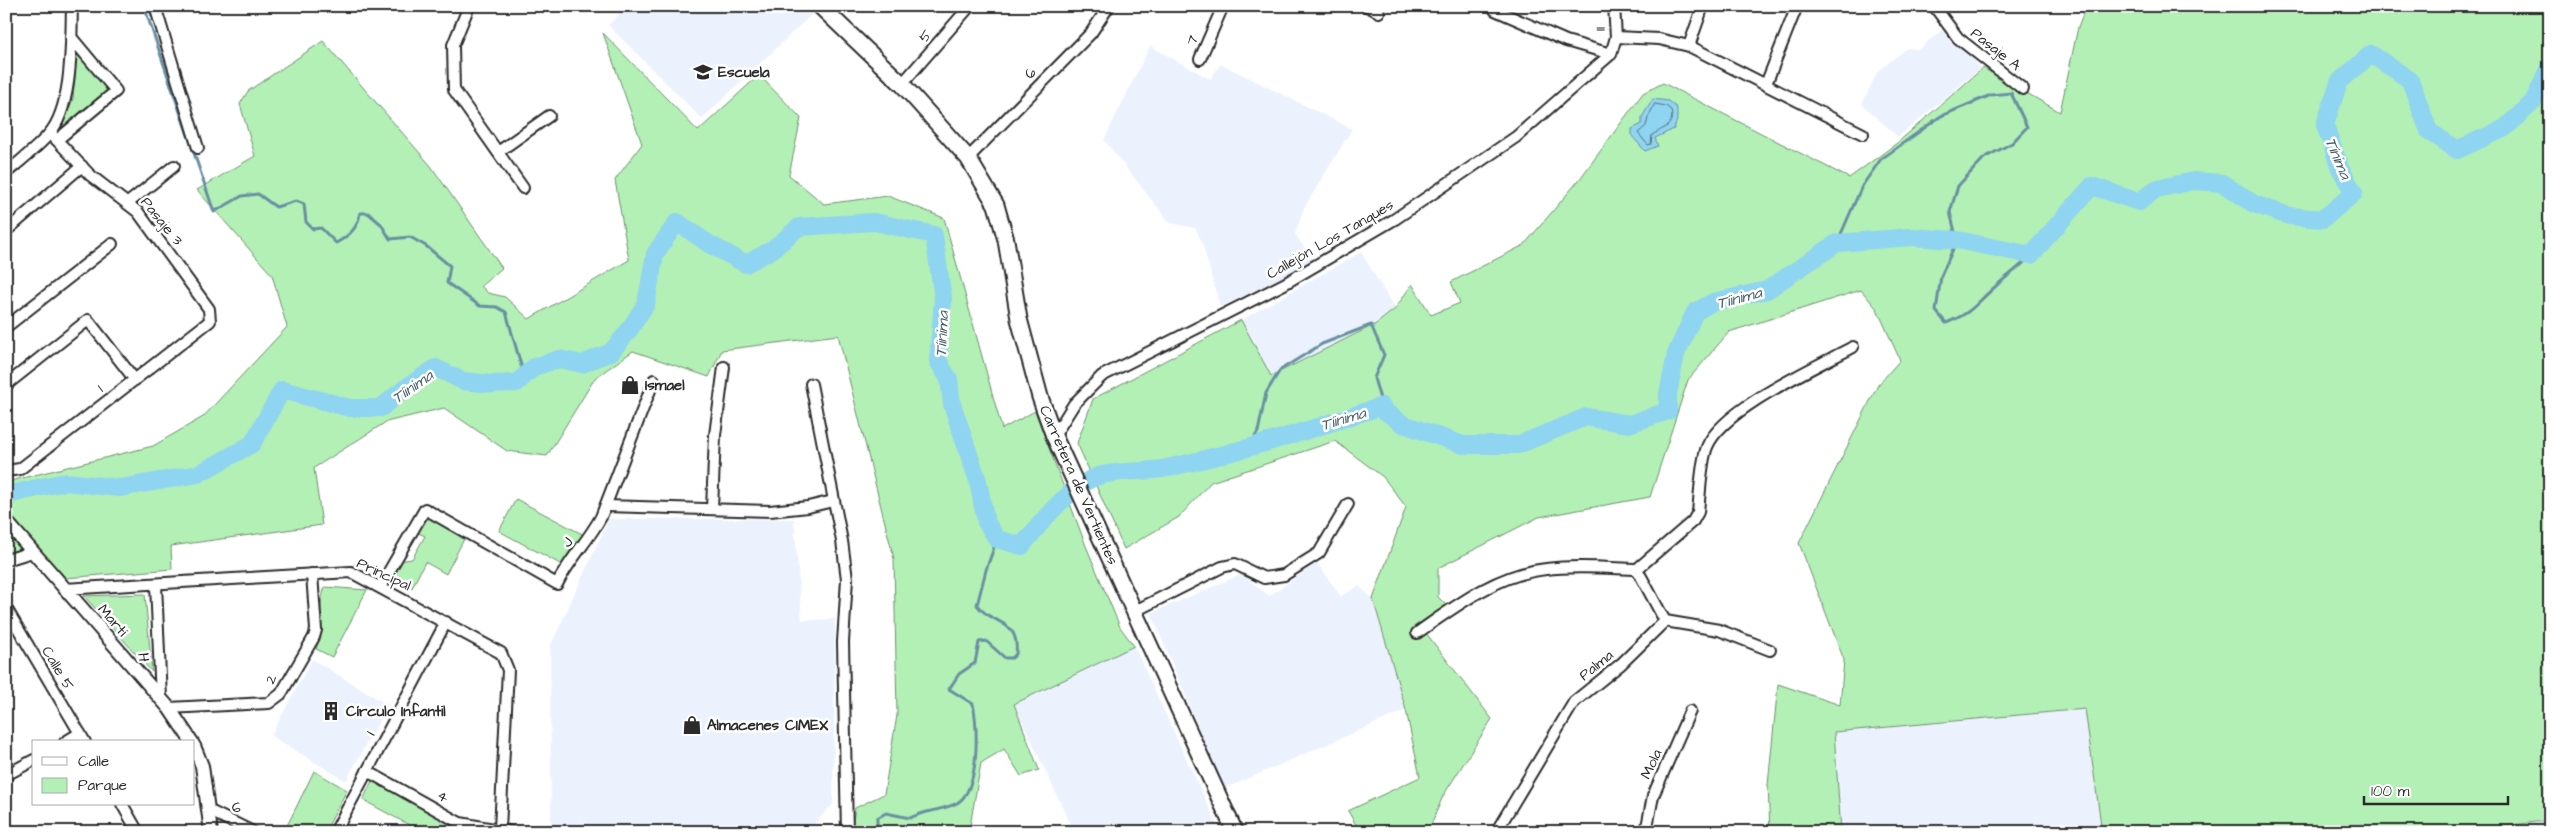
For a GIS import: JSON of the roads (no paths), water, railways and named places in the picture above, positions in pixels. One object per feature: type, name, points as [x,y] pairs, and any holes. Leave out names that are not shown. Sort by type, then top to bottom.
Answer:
[{"type":"main road","name":"Carretera de Vertientes","points":[[820,6],[902,84],[968,158],[996,205],[1006,240],[1019,318],[1040,397],[1054,436],[1236,832]]},
{"type":"street","points":[[54,137],[63,108],[71,37],[72,6]]},
{"type":"street","points":[[155,6],[198,148]]},
{"type":"street","points":[[469,6],[453,45],[454,90],[523,188]]},
{"type":"street","name":"5","points":[[902,84],[970,6]]},
{"type":"street","name":"6","points":[[968,158],[1090,34],[1109,6]]},
{"type":"street","name":"7","points":[[1200,59],[1223,6]]},
{"type":"street","points":[[1367,6],[1379,12]]},
{"type":"street","name":"11","points":[[1611,51],[1616,37],[1614,6]]},
{"type":"street","points":[[1689,46],[1703,6]]},
{"type":"street","points":[[1766,84],[1797,6]]},
{"type":"street","name":"Pasaje A","points":[[1934,6],[1958,38],[2023,89]]},
{"type":"street","points":[[1495,10],[1566,41],[1611,51]]},
{"type":"street","points":[[6,173],[116,91],[71,37]]},
{"type":"street","points":[[1616,37],[1659,39],[1689,46],[1863,134]]},
{"type":"street","name":"Callejón Los Tanques","points":[[1054,436],[1074,404],[1102,376],[1284,284],[1395,219],[1516,137],[1611,51]]},
{"type":"street","points":[[498,152],[549,116]]},
{"type":"street","name":"Pasaje 3","points":[[54,137],[82,166],[116,197],[128,203],[143,219],[208,309],[210,322]]},
{"type":"street","points":[[6,231],[82,166]]},
{"type":"street","points":[[128,203],[174,166]]},
{"type":"street","points":[[6,327],[112,244]]},
{"type":"street","points":[[6,385],[88,320],[135,380]]},
{"type":"street","name":"1","points":[[6,471],[20,469],[210,322]]},
{"type":"street","points":[[1417,633],[1474,595],[1525,573],[1560,567],[1637,569],[1693,521],[1698,512],[1706,449],[1717,432],[1750,402],[1853,346]]},
{"type":"street","points":[[712,509],[716,435],[724,367]]},
{"type":"street","points":[[654,380],[606,506],[770,512],[808,507],[833,500]]},
{"type":"street","points":[[811,384],[842,541],[847,579],[843,642],[848,832]]},
{"type":"street","points":[[1135,611],[1222,567],[1235,564],[1264,578],[1284,576],[1319,553],[1348,504]]},
{"type":"street","name":"J","points":[[380,587],[425,509],[557,584],[566,566],[591,535],[606,506]]},
{"type":"street","name":"Martí","points":[[6,521],[165,704],[191,740]]},
{"type":"street","points":[[6,560],[32,552]]},
{"type":"street","points":[[1637,569],[1665,621],[1719,630],[1770,650]]},
{"type":"street","name":"Principal","points":[[64,589],[352,572],[502,652],[508,670],[505,831]]},
{"type":"street","name":"2","points":[[165,704],[269,703],[281,694],[316,630],[312,574]]},
{"type":"street","name":"H","points":[[156,584],[165,704]]},
{"type":"street","name":"Calle 5","points":[[6,608],[10,623],[82,738]]},
{"type":"street","name":"Palma","points":[[1496,832],[1574,702],[1621,664],[1665,621]]},
{"type":"street","name":"I","points":[[335,832],[446,622]]},
{"type":"street","name":"Mola","points":[[1646,832],[1653,796],[1690,712]]},
{"type":"street","points":[[195,748],[202,766],[211,832]]},
{"type":"street","points":[[6,776],[32,761]]},
{"type":"street","name":"4","points":[[367,772],[460,823],[505,831]]},
{"type":"street","points":[[123,806],[138,832]]},
{"type":"street","name":"6","points":[[208,810],[253,832]]},
{"type":"water","points":[[1653,99],[1668,101],[1677,108],[1677,120],[1674,129],[1655,138],[1658,146],[1645,151],[1632,136],[1632,129],[1642,124],[1642,117]]},
{"type":"waterway","points":[[144,6],[214,212],[242,196],[258,194],[276,207],[296,201],[304,204],[306,222],[313,229],[321,228],[336,243],[352,231],[360,213],[368,213],[381,224],[390,239],[410,237],[426,246],[450,266],[447,283],[480,306],[497,307],[506,312],[524,376]]},
{"type":"waterway","name":"Tíinima","points":[[6,495],[65,482],[120,488],[198,474],[252,444],[282,390],[350,408],[381,408],[405,388],[436,368],[463,381],[492,384],[517,383],[534,367],[559,359],[582,364],[611,352],[627,333],[646,304],[655,254],[677,222],[709,244],[746,264],[773,249],[799,227],[874,222],[934,235],[943,299],[938,361],[949,379],[952,404],[978,481],[986,522],[997,539],[1022,546],[1061,502],[1089,480],[1107,474],[1158,470],[1194,462],[1329,424],[1382,406],[1383,410],[1403,424],[1463,445],[1518,445],[1586,417],[1629,424],[1668,411],[1668,394],[1676,354],[1695,312],[1713,302],[1767,290],[1837,243],[1911,237],[1957,240],[2031,255],[2092,186],[2139,202],[2156,189],[2194,181],[2222,183],[2254,204],[2289,216],[2323,219],[2354,193],[2340,168],[2325,125],[2339,82],[2371,54],[2410,80],[2429,131],[2457,150],[2505,128],[2533,102],[2550,68]]},
{"type":"waterway","name":"Tíinima","points":[[1837,243],[1862,186],[1881,159],[1941,116],[1991,95],[2011,93],[2027,127],[2012,143],[1984,158],[1958,186],[1950,212],[1957,240],[1941,276],[1936,311],[1946,323],[1962,316],[2031,255]]},
{"type":"waterway","points":[[1249,446],[1258,432],[1266,393],[1280,370],[1322,344],[1371,325],[1384,355],[1374,378],[1382,406]]},
{"type":"waterway","points":[[877,832],[877,818],[886,813],[910,818],[922,813],[945,808],[957,803],[964,796],[970,785],[976,742],[973,704],[949,689],[959,674],[975,663],[979,642],[986,641],[1005,658],[1012,658],[1016,654],[1014,634],[1009,628],[977,605],[986,570],[997,539]]},
{"type":"place","name":"Escuela","points":[[703,72]]},
{"type":"place","name":"Ismael","points":[[630,385]]},
{"type":"place","name":"Círculo Infantil","points":[[331,711]]},
{"type":"place","name":"Almacenes CIMEX","points":[[692,725]]},
{"type":"water label","name":"Tínima","points":[[2339,158]]}]
